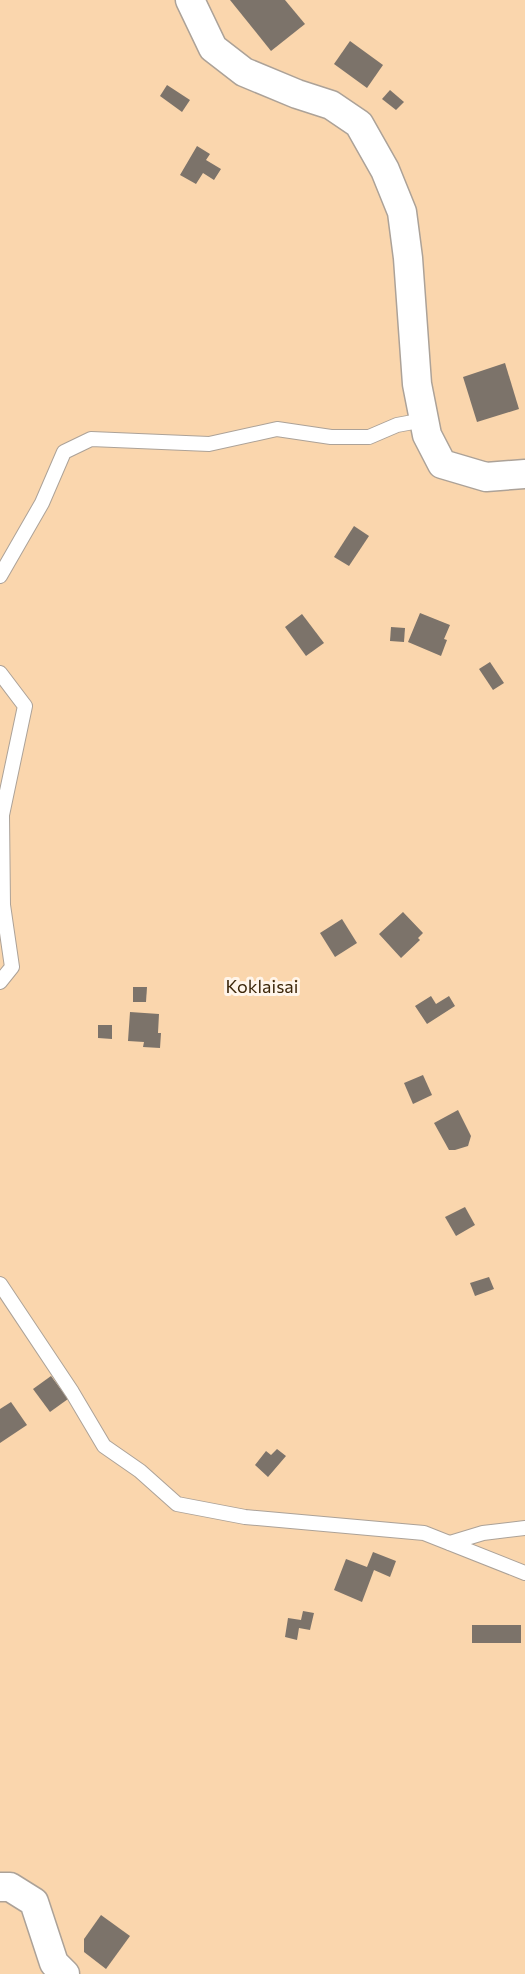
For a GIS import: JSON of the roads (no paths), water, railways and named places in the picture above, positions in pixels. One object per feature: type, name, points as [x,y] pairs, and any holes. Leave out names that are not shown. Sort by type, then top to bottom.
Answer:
[{"type":"street","points":[[190,0],[213,48],[244,72],[331,105],[359,124],[380,161],[402,212],[408,258],[417,384],[427,435],[441,464],[486,477],[525,474]]},
{"type":"street","points":[[0,1887],[10,1887],[34,1902],[54,1963],[65,1974]]},
{"type":"lane","points":[[0,576],[42,503],[64,452],[91,439],[209,444],[277,429],[331,437],[369,437],[397,424],[424,420]]},
{"type":"lane","points":[[0,674],[25,706],[2,815],[3,905],[12,967],[0,982]]},
{"type":"lane","points":[[0,1284],[72,1392],[104,1446],[140,1471],[177,1504],[245,1517],[424,1533],[525,1573]]},
{"type":"lane","points":[[450,1543],[483,1533],[525,1528]]},
{"type":"park label","name":"Koklaisai","points":[[262,987]]}]
